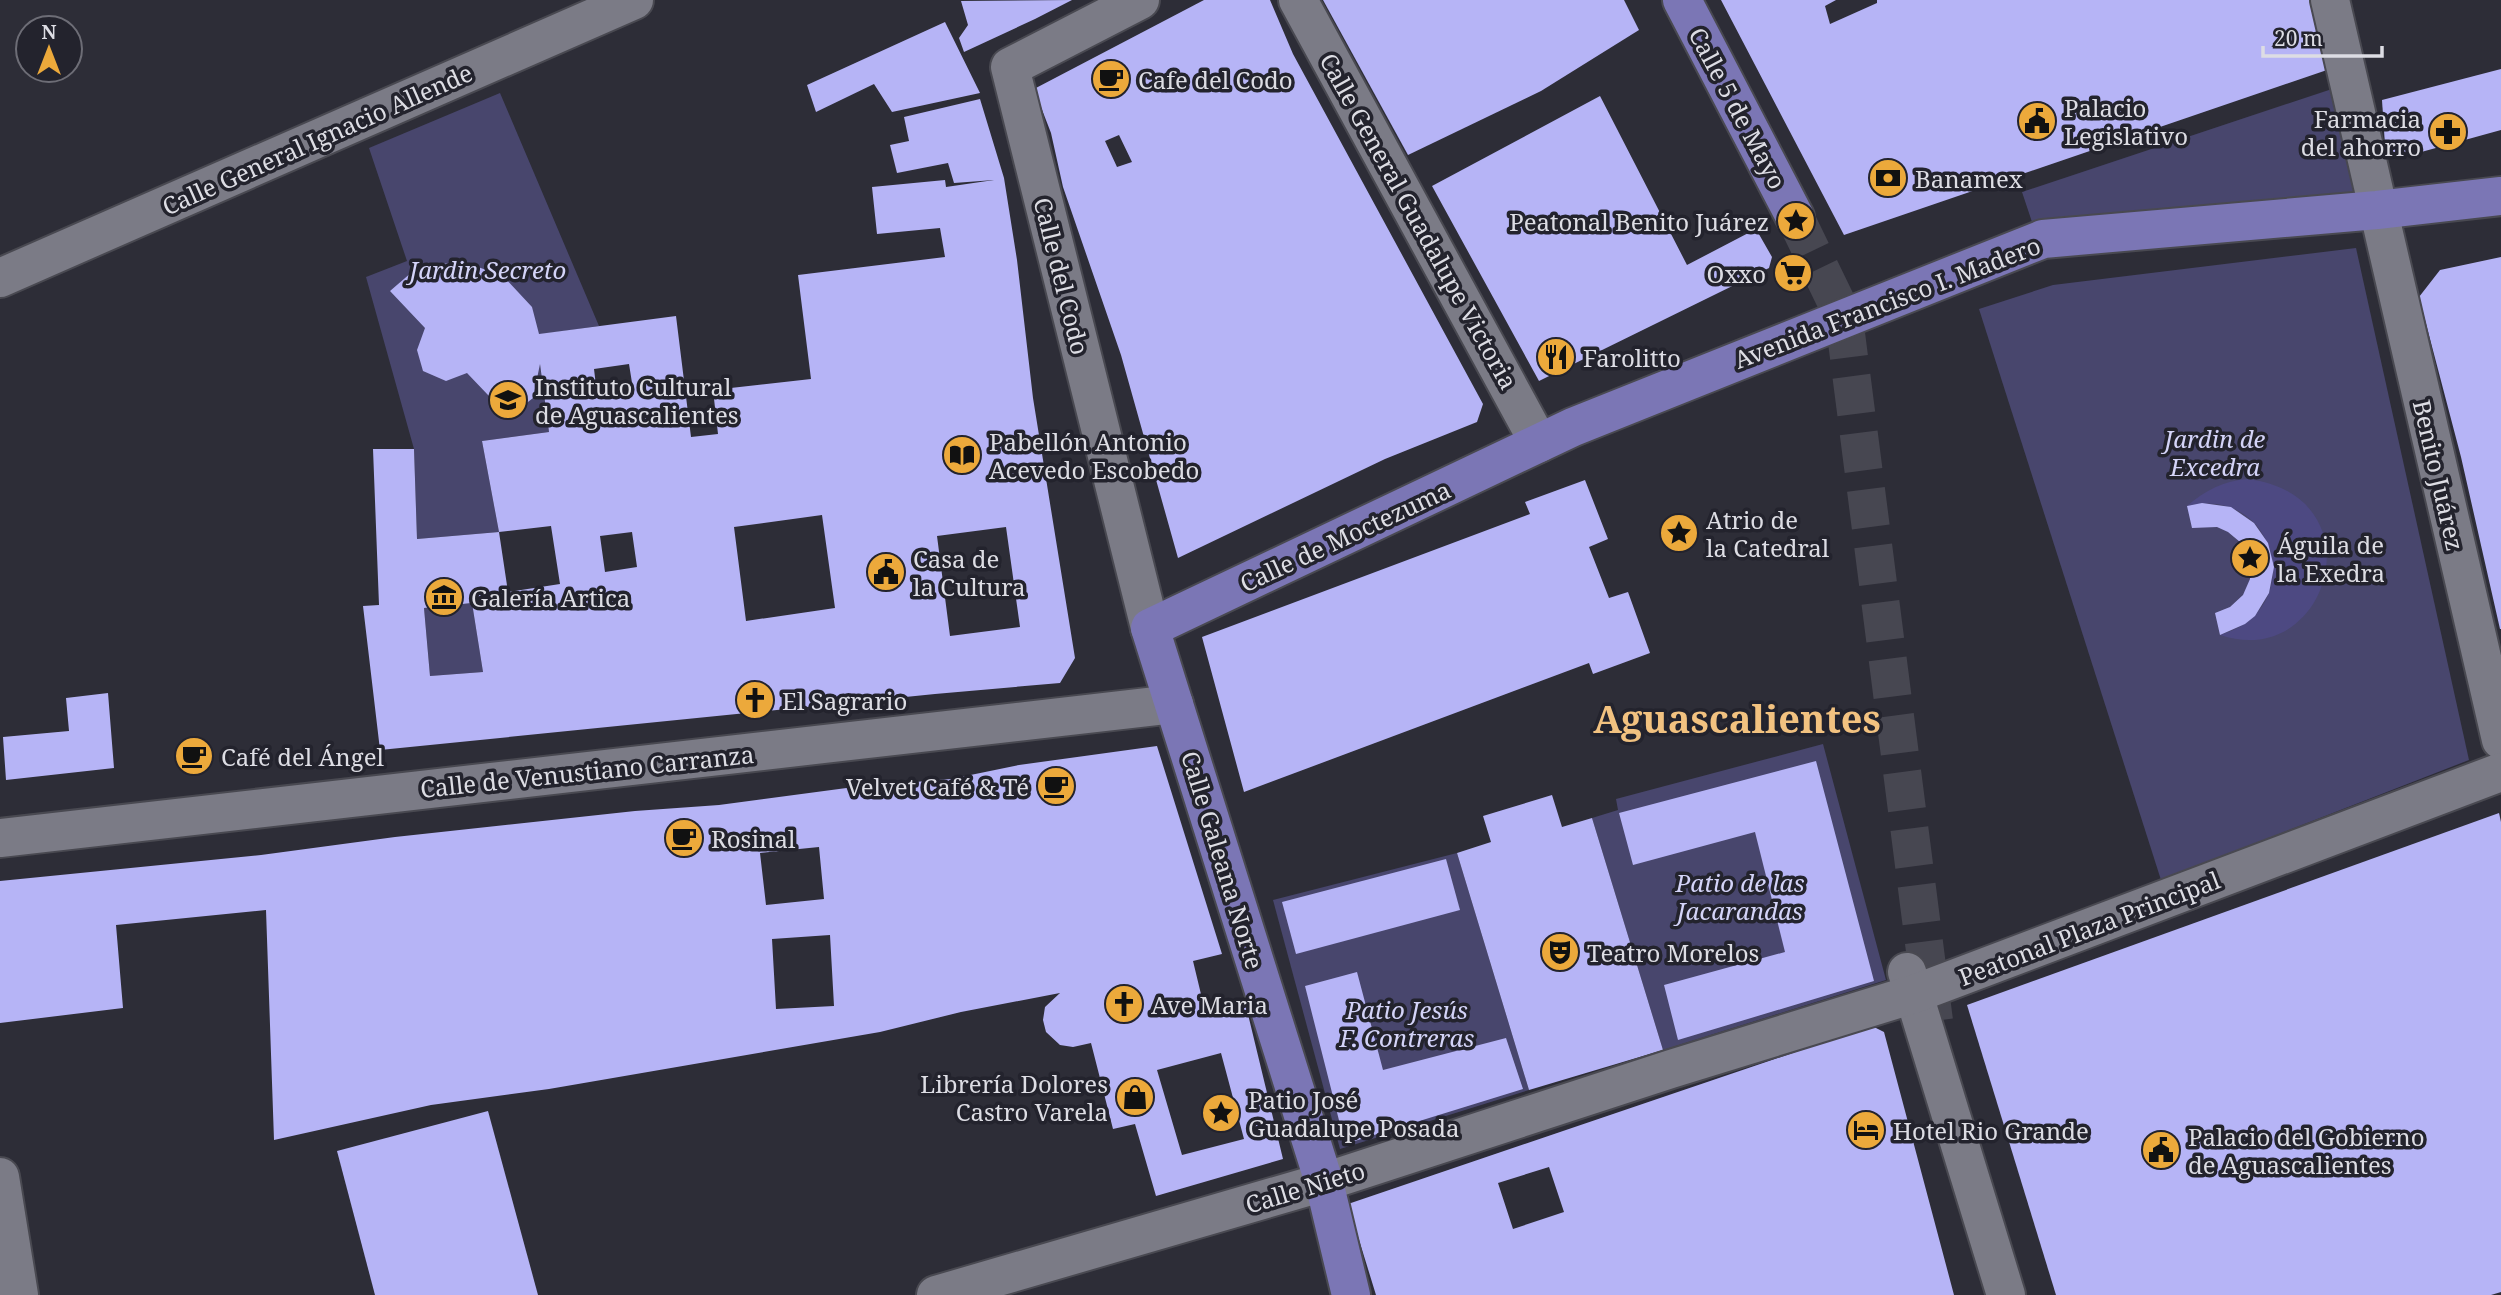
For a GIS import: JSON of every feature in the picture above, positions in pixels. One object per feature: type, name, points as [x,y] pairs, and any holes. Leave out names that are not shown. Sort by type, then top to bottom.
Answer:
[{"type":"main road","name":"Calle 5 de Mayo","points":[[1682,0],[1795,217]]},
{"type":"main road","name":"Avenida Francisco I. Madero","points":[[1539,443],[1722,366],[2043,239],[2377,210],[2501,196]]},
{"type":"main road","name":"Calle de Moctezuma","points":[[1150,628],[1539,443]]},
{"type":"main road","name":"Calle Galeana Norte","points":[[1150,628],[1324,1182],[1351,1295]]},
{"type":"street","name":"Calle General Ignacio Allende","points":[[0,278],[635,0]]},
{"type":"street","name":"Calle del Codo","points":[[1140,0],[1010,67],[1150,628]]},
{"type":"street","name":"Calle General Guadalupe Victoria","points":[[1298,0],[1539,443]]},
{"type":"street","points":[[2330,0],[2377,210]]},
{"type":"street","name":"Benito Juárez","points":[[2377,210],[2501,740]]},
{"type":"street","name":"Calle de Venustiano Carranza","points":[[0,838],[1174,704]]},
{"type":"street","name":"Peatonal Plaza Principal","points":[[1671,1069],[2501,772]]},
{"type":"street","points":[[1911,983],[2006,1295]]},
{"type":"street","name":"Calle Nieto","points":[[936,1295],[1324,1182],[1671,1069]]},
{"type":"street","points":[[0,1177],[19,1295]]},
{"type":"green space","points":[[2332,89],[2359,193],[2033,225],[2022,192]]},
{"type":"green space","name":"Jardin Secreto","points":[[500,93],[599,326],[536,335],[549,432],[482,441],[499,532],[417,539],[414,449],[366,277],[407,261],[369,148]]},
{"type":"green space","name":"Jardin de Excedra","points":[[2356,248],[2469,760],[2161,880],[1979,309],[2053,285]]},
{"type":"green space","points":[[472,603],[483,672],[430,676],[424,608]]},
{"type":"green space","name":"Patio de las Jacarandas","points":[[1823,744],[1886,980],[1663,1050],[1592,818],[1618,810],[1616,799]]},
{"type":"green space","name":"Patio Jesús F. Contreras","points":[[1457,853],[1529,1090],[1340,1149],[1273,900]]},
{"type":"shaded area","points":[[2248,479],[2289,492],[2315,516],[2326,546],[2324,577],[2312,606],[2289,629],[2258,640],[2220,635],[2246,623],[2264,604],[2273,572],[2266,540],[2257,526],[2245,515],[2229,507],[2218,504],[2187,506],[2215,487]]},
{"type":"building","points":[[1072,0],[964,52],[959,38],[968,25],[961,1]]},
{"type":"building","points":[[1204,0],[1270,0],[1293,54],[1483,404],[1477,422],[1385,459],[1178,558],[1121,355],[1063,187],[1051,133],[1034,89]],"holes":[[[1119,135],[1132,162],[1117,167],[1105,141]]]},
{"type":"building","points":[[1323,0],[1624,0],[1639,30],[1541,91],[1408,155]]},
{"type":"building","points":[[1721,0],[1836,0],[1825,6],[1830,24],[1877,3],[1877,0],[2309,0],[2327,70],[1844,235]]},
{"type":"building","points":[[945,22],[980,93],[892,112],[874,84],[816,112],[807,85]]},
{"type":"building","points":[[2501,69],[2501,130],[2396,159],[2385,145],[2382,100]]},
{"type":"building","points":[[1600,96],[1687,265],[1756,229],[1772,257],[1769,268],[1539,381],[1432,186]]},
{"type":"building","points":[[980,99],[1004,178],[1017,260],[1033,398],[1075,658],[1060,683],[380,750],[363,606],[379,605],[373,449],[414,449],[417,539],[499,532],[482,441],[549,432],[540,364],[533,398],[509,417],[467,373],[446,381],[423,371],[417,350],[425,328],[390,291],[419,266],[464,262],[503,276],[532,307],[539,334],[676,316],[691,437],[718,434],[713,390],[811,379],[798,275],[945,257],[940,228],[877,234],[872,187],[945,180],[946,187],[994,180],[954,183],[948,163],[897,173],[890,145],[909,141],[904,117]],"holes":[[[629,364],[633,389],[597,394],[594,369]],[[822,515],[835,608],[746,621],[734,527]],[[551,526],[560,584],[508,592],[499,532]],[[1006,527],[1020,627],[950,636],[937,536]],[[632,532],[637,567],[605,572],[600,536]],[[472,603],[483,672],[430,676],[424,608]]]},
{"type":"building","points":[[2501,257],[2500,629],[2461,457],[2419,297],[2440,270]]},
{"type":"building","points":[[1585,480],[1608,539],[1589,547],[1609,598],[1628,592],[1650,653],[1593,674],[1589,663],[1244,792],[1202,637],[1530,514],[1525,502]]},
{"type":"building","points":[[2202,503],[2231,507],[2254,523],[2268,543],[2274,567],[2269,593],[2255,616],[2245,624],[2220,635],[2215,613],[2230,607],[2243,595],[2250,579],[2249,558],[2240,542],[2228,532],[2217,527],[2192,528],[2187,506]]},
{"type":"building","points":[[108,693],[114,768],[6,780],[3,737],[69,731],[66,698]]},
{"type":"building","points":[[1157,746],[1222,954],[1193,961],[1206,1015],[1246,1006],[1283,1159],[1156,1196],[1135,1124],[1113,1129],[1091,1043],[1073,1047],[1060,1045],[1046,1032],[1043,1020],[1045,1007],[1060,993],[961,1012],[880,1032],[549,1089],[431,1105],[274,1140],[266,910],[116,925],[123,1008],[0,1023],[0,881],[261,855],[395,837],[635,811],[719,805],[854,787],[951,779],[1019,765]],"holes":[[[819,847],[824,899],[766,905],[760,853]],[[830,935],[834,1006],[776,1009],[772,939]],[[1221,1053],[1244,1139],[1182,1155],[1157,1070]]]},
{"type":"building","name":"Patio de las Jacarandas","points":[[1816,761],[1874,981],[1678,1040],[1664,985],[1785,952],[1755,832],[1633,865],[1619,813]]},
{"type":"building","name":"Teatro Morelos","points":[[1552,795],[1562,827],[1592,818],[1663,1050],[1529,1090],[1457,853],[1491,842],[1483,816]]},
{"type":"building","points":[[2499,813],[2501,1292],[2491,1295],[2056,1295],[1967,1005]]},
{"type":"building","points":[[1446,859],[1460,910],[1296,954],[1282,902]]},
{"type":"building","points":[[1357,972],[1383,1070],[1506,1038],[1523,1089],[1345,1144],[1305,986]]},
{"type":"building","points":[[1872,1026],[1884,1032],[1954,1295],[1376,1295],[1348,1204]],"holes":[[[1549,1167],[1564,1212],[1513,1229],[1498,1183]]]},
{"type":"building","points":[[488,1111],[538,1295],[375,1295],[337,1151]]},
{"type":"tunnel","points":[[1795,217],[1844,318],[1934,1021]]},
{"type":"place","name":"Cafe del Codo","points":[[1111,79]]},
{"type":"place","name":"Palacio Legislativo","points":[[2037,121]]},
{"type":"place","name":"Farmacia del ahorro","points":[[2448,132]]},
{"type":"place","name":"Banamex","points":[[1888,178]]},
{"type":"place","name":"Peatonal Benito Juárez","points":[[1796,221]]},
{"type":"place","name":"Oxxo","points":[[1793,273]]},
{"type":"place","name":"Farolitto","points":[[1556,357]]},
{"type":"place","name":"Instituto Cultural de Aguascalientes","points":[[508,400]]},
{"type":"place","name":"Pabellón Antonio Acevedo Escobedo","points":[[962,455]]},
{"type":"place","name":"Atrio de la Catedral","points":[[1679,533]]},
{"type":"place","name":"Águila de la Exedra","points":[[2250,558]]},
{"type":"place","name":"Casa de la Cultura","points":[[886,572]]},
{"type":"place","name":"Galería Artica","points":[[444,597]]},
{"type":"place","name":"El Sagrario","points":[[755,700]]},
{"type":"place","name":"Café del Ángel","points":[[194,756]]},
{"type":"place","name":"Velvet Café & Té","points":[[1056,786]]},
{"type":"place","name":"Rosinal","points":[[684,838]]},
{"type":"place","name":"Teatro Morelos","points":[[1560,952]]},
{"type":"place","name":"Ave Maria","points":[[1124,1004]]},
{"type":"place","name":"Librería Dolores Castro Varela","points":[[1135,1097]]},
{"type":"place","name":"Patio José Guadalupe Posada","points":[[1221,1113]]},
{"type":"place","name":"Hotel Rio Grande","points":[[1866,1130]]},
{"type":"place","name":"Palacio del Gobierno de Aguascalientes","points":[[2161,1150]]},
{"type":"district","name":"Aguascalientes","points":[[1737,718]]}]
